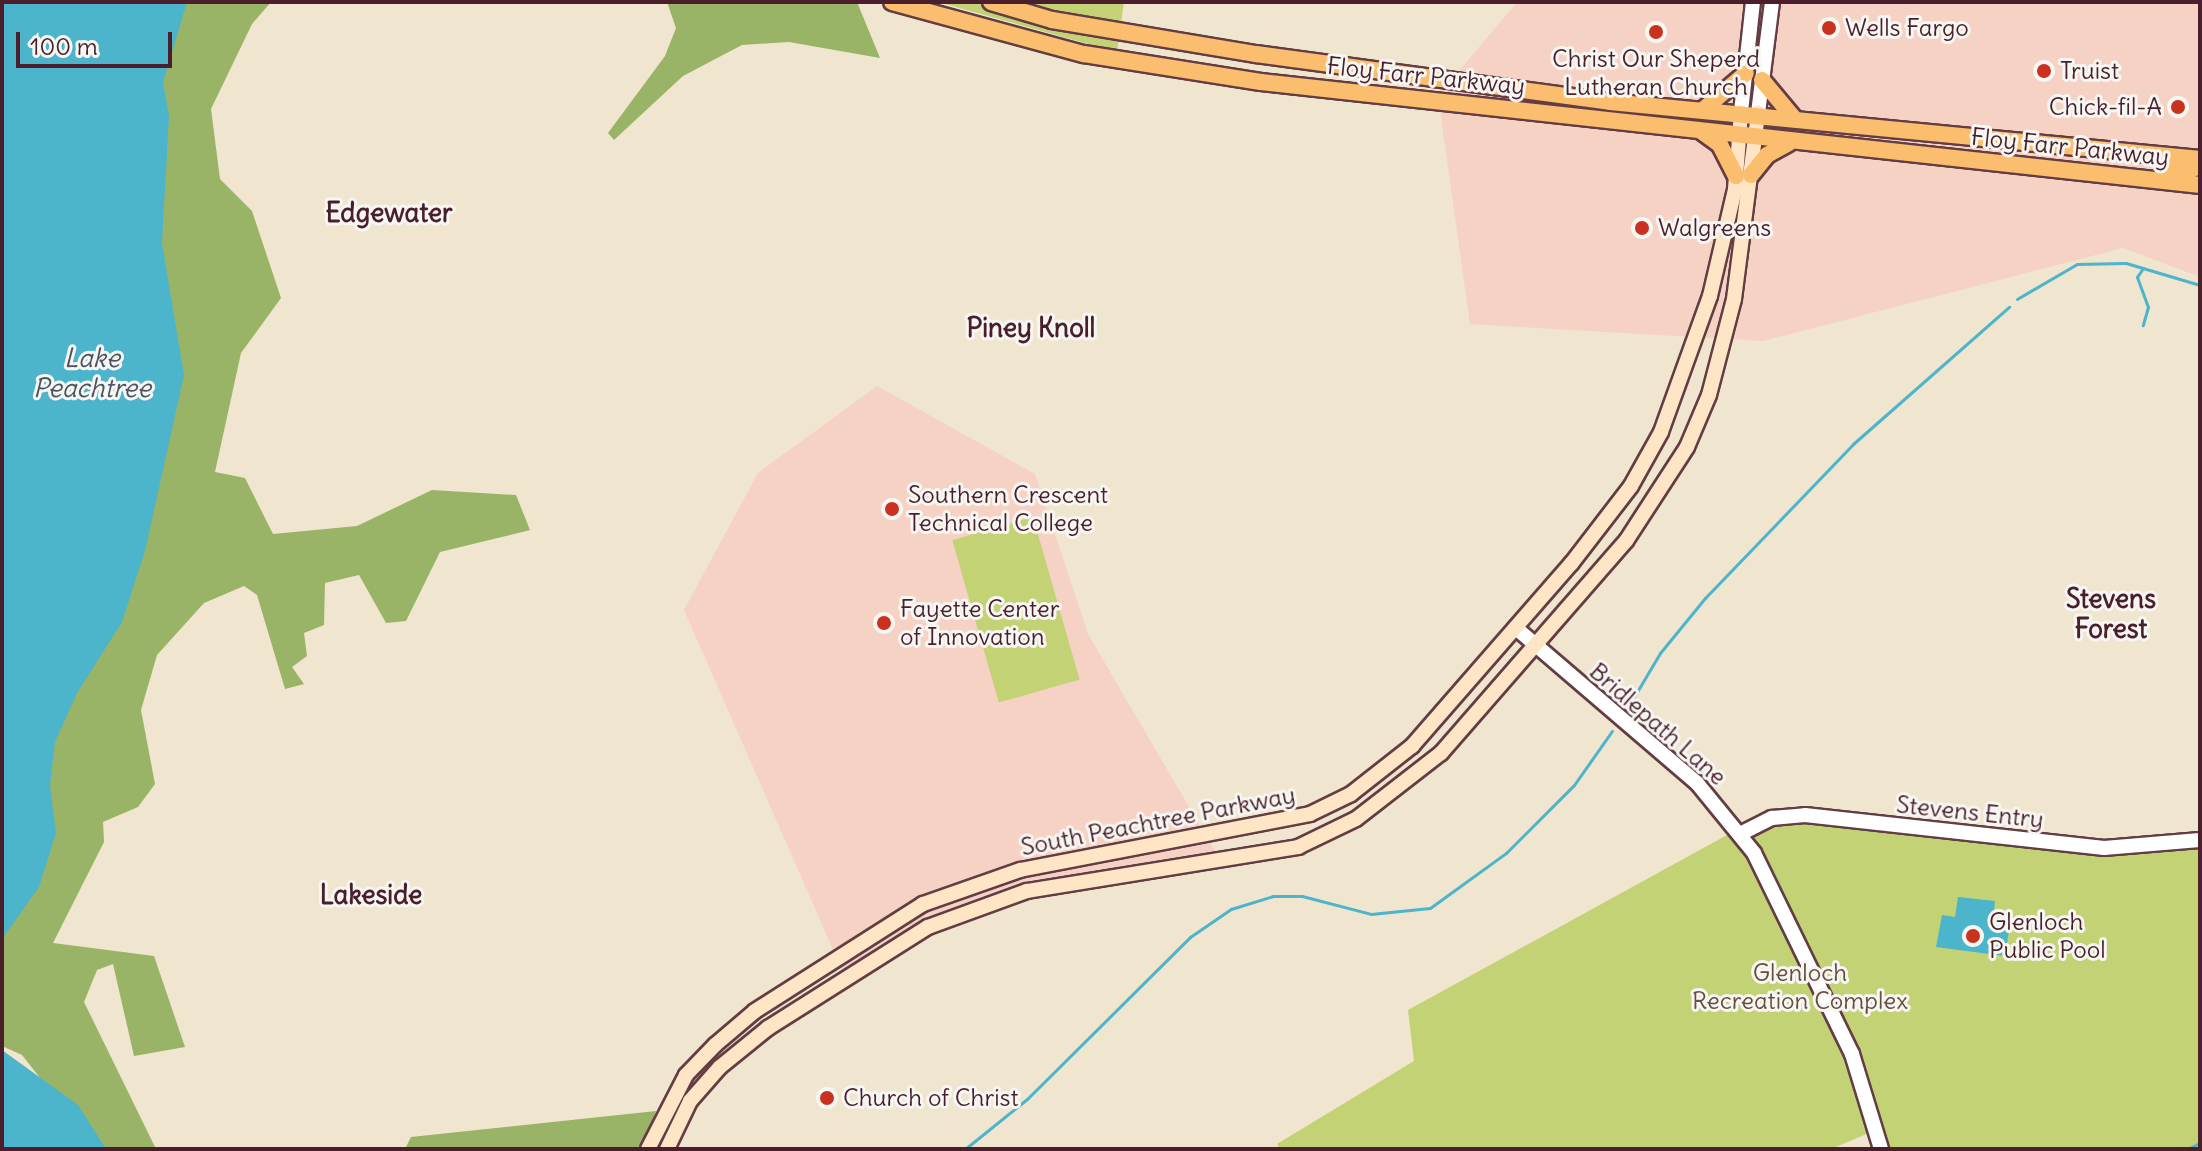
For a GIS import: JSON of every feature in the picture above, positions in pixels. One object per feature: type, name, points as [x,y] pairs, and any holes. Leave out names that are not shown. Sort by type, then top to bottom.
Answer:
[{"type":"main road","name":"Floy Farr Parkway","points":[[892,2],[1084,54],[1261,82],[1700,130],[1791,143],[2083,170],[2200,185]]},
{"type":"main road","name":"Floy Farr Parkway","points":[[991,2],[1052,20],[1256,54],[1595,100],[1749,112],[2200,159]]},
{"type":"main road","points":[[1704,109],[1746,73]]},
{"type":"main road","points":[[1762,80],[1793,117]]},
{"type":"main road","name":"South Peachtree Parkway","points":[[667,1149],[690,1101],[720,1067],[768,1028],[928,927],[1027,891],[1298,847],[1356,819],[1441,753],[1626,541],[1671,476],[1709,395],[1734,299],[1749,112]]},
{"type":"main road","points":[[1700,130],[1720,145],[1743,175],[1767,155],[1791,143]]},
{"type":"main road","points":[[2083,170],[2099,164],[2180,172],[2200,165]]},
{"type":"main road","name":"South Peachtree Parkway","points":[[648,1149],[686,1075],[715,1045],[755,1011],[877,929],[923,904],[1020,870],[1310,814],[1351,794],[1412,746],[1516,628],[1631,486],[1661,432],[1694,349],[1743,175]]},
{"type":"street","points":[[1749,112],[1746,73],[1753,2]]},
{"type":"street","points":[[1749,112],[1762,80],[1772,2]]},
{"type":"street","name":"Bridlepath Lane","points":[[1516,628],[1697,783],[1740,834],[1768,879],[1840,1027],[1881,1149]]},
{"type":"street","name":"Stevens Entry","points":[[1740,834],[1772,818],[1824,815],[1909,830],[2104,848],[2200,840]]},
{"type":"shaded area","points":[[1517,2],[2200,2],[2200,277],[2123,248],[1763,341],[1470,324],[1438,96]]},
{"type":"shaded area","points":[[877,386],[1035,474],[1088,634],[1220,860],[1027,891],[965,912],[846,979],[684,610],[758,473]]},
{"type":"green space","points":[[180,2],[271,2],[252,24],[211,109],[220,179],[252,211],[281,298],[241,353],[215,472],[245,478],[273,534],[357,526],[432,490],[516,495],[530,530],[440,552],[406,621],[386,623],[359,575],[325,583],[324,625],[304,633],[307,656],[292,667],[304,684],[285,689],[257,595],[244,586],[204,603],[157,655],[141,710],[155,784],[138,807],[103,822],[104,842],[53,943],[154,956],[185,1047],[134,1056],[113,964],[97,970],[84,1002],[156,1149],[87,1149],[85,1135],[22,1055],[2,1046],[2,910],[150,63]]},
{"type":"green space","points":[[667,2],[857,2],[880,58],[789,42],[742,45],[683,76],[614,140],[608,133],[665,56],[676,28]]},
{"type":"green space","points":[[938,2],[1124,2],[1117,52]]},
{"type":"green space","points":[[1033,517],[1080,679],[999,703],[952,540]]},
{"type":"green space","name":"Glenloch Recreation Complex","points":[[1886,817],[2093,847],[2200,835],[2200,1149],[1881,1149],[1876,1130],[1831,1149],[1280,1149],[1277,1144],[1414,1061],[1408,1010],[1738,829]]},
{"type":"green space","points":[[656,1111],[643,1149],[405,1149],[411,1137]]},
{"type":"water","name":"Lake Peachtree","points":[[2,2],[187,2],[163,82],[169,116],[162,243],[184,375],[145,551],[122,622],[77,693],[55,742],[50,785],[56,833],[39,887],[2,939]]},
{"type":"water","name":"Glenloch Public Pool","points":[[1958,897],[1995,901],[1993,922],[2010,924],[2005,956],[1936,947],[1942,915],[1955,917]]},
{"type":"water","points":[[2,1050],[78,1105],[106,1149],[2,1149]]},
{"type":"waterway","points":[[2017,299],[2077,264],[2126,263],[2200,285]]},
{"type":"waterway","points":[[2143,268],[2137,277],[2148,307],[2143,325]]},
{"type":"waterway","points":[[1628,707],[1660,653],[1705,598],[1853,444],[2009,307]]},
{"type":"waterway","points":[[965,1149],[1027,1099],[1190,937],[1231,909],[1273,896],[1302,896],[1371,914],[1430,908],[1506,853],[1574,785],[1612,731]]},
{"type":"waterway","points":[[2187,1149],[2200,1143]]},
{"type":"place","name":"Wells Fargo","points":[[1829,28]]},
{"type":"place","name":"Christ Our Sheperd Lutheran Church","points":[[1656,32]]},
{"type":"place","name":"Truist","points":[[2044,71]]},
{"type":"place","name":"Chick-fil-A","points":[[2178,107]]},
{"type":"place","name":"Walgreens","points":[[1642,228]]},
{"type":"place","name":"Southern Crescent Technical College","points":[[892,509]]},
{"type":"place","name":"Fayette Center of Innovation","points":[[884,623]]},
{"type":"place","name":"Glenloch Public Pool","points":[[1973,936]]},
{"type":"place","name":"Church of Christ","points":[[827,1098]]},
{"type":"district","name":"Edgewater","points":[[389,213]]},
{"type":"district","name":"Piney Knoll","points":[[1031,328]]},
{"type":"district","name":"Stevens Forest","points":[[2111,614]]},
{"type":"district","name":"Lakeside","points":[[371,895]]}]
